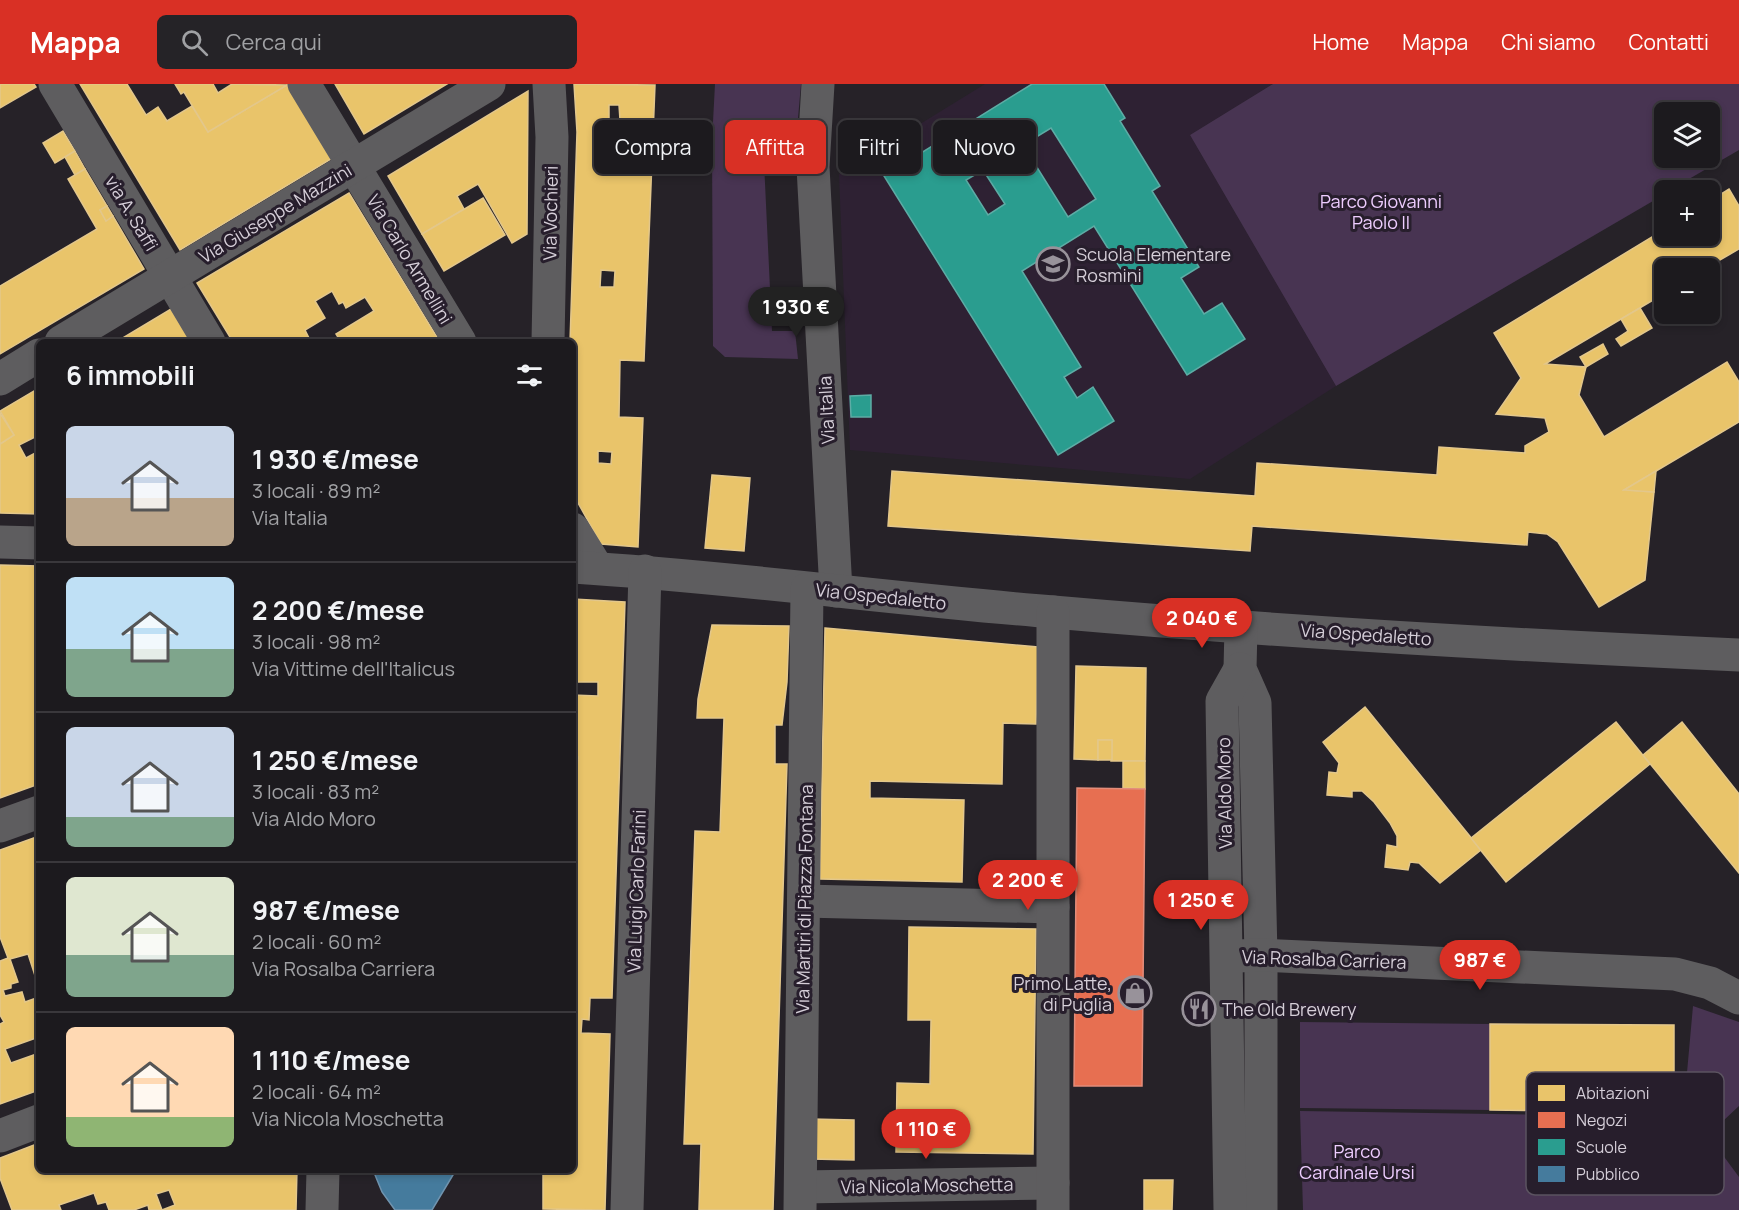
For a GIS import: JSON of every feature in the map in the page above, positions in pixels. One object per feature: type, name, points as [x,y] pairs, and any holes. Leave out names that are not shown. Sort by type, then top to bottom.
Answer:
[{"type":"street","name":"via A. Saffi","points":[[55,84],[207,339]]},
{"type":"street","name":"Via Carlo Armellini","points":[[304,84],[458,339]]},
{"type":"street","name":"Via Giuseppe Mazzini","points":[[66,339],[489,84]]},
{"type":"street","name":"Via Vochieri","points":[[548,339],[552,137],[549,84]]},
{"type":"street","name":"Via Italia","points":[[818,84],[813,167],[821,590]]},
{"type":"street","points":[[0,379],[36,357]]},
{"type":"street","points":[[576,539],[585,568]]},
{"type":"street","points":[[0,542],[36,543]]},
{"type":"street","name":"Via Ospedaletto","points":[[585,568],[658,573],[1053,612],[1241,627],[1739,656]]},
{"type":"street","name":"Via Luigi Carlo Farini","points":[[627,1210],[658,573]]},
{"type":"street","name":"Via Martiri di Piazza Fontana","points":[[800,1199],[804,901],[821,590]]},
{"type":"street","points":[[1053,612],[1053,1197]]},
{"type":"street","name":"Via Aldo Moro","points":[[1241,627],[1240,669],[1255,703],[1261,955],[1261,1210]]},
{"type":"street","name":"Via Aldo Moro","points":[[1230,1210],[1222,701],[1240,669]]},
{"type":"street","points":[[0,826],[36,813]]},
{"type":"street","points":[[804,901],[1053,907]]},
{"type":"street","name":"Via Rosalba Carriera","points":[[1227,957],[1261,955],[1675,974],[1710,983],[1739,998]]},
{"type":"street","points":[[0,1136],[36,1122]]},
{"type":"street","points":[[322,1210],[323,1173]]},
{"type":"street","name":"Via Nicola Moschetta","points":[[800,1199],[1053,1197]]},
{"type":"shaded area","name":"Scuola Elementare Rosmini","points":[[985,84],[1273,84],[1190,135],[1336,386],[1190,479],[850,450],[839,174],[921,174],[921,123]]},
{"type":"green space","points":[[715,84],[801,84],[798,120],[725,120],[725,174],[765,174],[772,331],[795,331],[798,359],[725,357],[713,346]]},
{"type":"green space","name":"Parco Giovanni Paolo II","points":[[1273,84],[1739,84],[1739,150],[1720,161],[1720,102],[1654,102],[1654,168],[1708,168],[1687,180],[1654,180],[1654,200],[1336,386],[1190,135]]},
{"type":"green space","name":"Parco Cardinale Ursi","points":[[1693,1006],[1739,1022],[1739,1106],[1724,1120],[1724,1072],[1687,1072]]},
{"type":"green space","points":[[1300,1022],[1490,1024],[1490,1110],[1300,1108]]},
{"type":"green space","name":"Parco Cardinale Ursi","points":[[1300,1111],[1526,1115],[1526,1195],[1724,1195],[1724,1157],[1739,1177],[1739,1210],[1303,1210]]},
{"type":"building: Abitazioni","points":[[0,84],[34,84],[36,87],[0,108]]},
{"type":"building: Abitazioni","points":[[80,84],[127,84],[146,115],[158,107],[167,121],[192,106],[208,132],[287,85],[331,159],[180,250]]},
{"type":"building: Abitazioni","points":[[175,84],[213,84],[218,93],[232,84],[287,85],[208,132],[184,92],[181,94]]},
{"type":"building: Abitazioni","points":[[335,84],[447,84],[364,134]]},
{"type":"building: Abitazioni","points":[[574,84],[655,85],[654,120],[620,120],[619,105],[609,105],[609,120],[594,120],[594,174],[651,174],[644,361],[620,360],[619,417],[643,418],[638,547],[601,544],[576,499],[576,339],[570,339],[577,132]],"holes":[[[601,270],[615,271],[614,287],[600,287]],[[598,451],[612,452],[611,464],[598,463]]]},
{"type":"building: Abitazioni","points":[[528,91],[527,234],[512,243],[478,184],[457,196],[464,209],[422,234],[388,176]]},
{"type":"building: Abitazioni","points":[[63,131],[75,151],[55,163],[43,143]]},
{"type":"building: Abitazioni","points":[[75,151],[85,169],[75,175],[65,157]]},
{"type":"building: Abitazioni","points":[[85,169],[107,206],[100,210],[106,221],[113,216],[144,269],[0,354],[0,286],[97,229],[68,179]]},
{"type":"building: Abitazioni","points":[[1729,189],[1739,206],[1739,249],[1720,260],[1720,258],[1654,258],[1654,300],[1545,364],[1586,367],[1579,395],[1604,437],[1727,362],[1739,382],[1739,422],[1624,490],[1654,492],[1645,580],[1599,607],[1558,542],[1547,534],[1528,532],[1527,545],[1252,526],[1250,551],[888,526],[892,471],[1255,496],[1257,463],[1437,475],[1439,447],[1525,453],[1525,446],[1549,432],[1545,418],[1496,414],[1521,378],[1494,333],[1654,236],[1654,246],[1720,246],[1720,195]]},
{"type":"building: Abitazioni","points":[[349,193],[438,339],[339,339],[336,334],[374,311],[365,297],[346,308],[343,302],[339,304],[332,291],[315,301],[325,318],[305,330],[310,339],[231,339],[197,283]]},
{"type":"building: Abitazioni","points":[[483,198],[505,235],[444,271],[422,234]]},
{"type":"building: Abitazioni","points":[[107,206],[113,216],[106,221],[100,210]]},
{"type":"building: Abitazioni","points":[[1640,308],[1652,328],[1621,346],[1616,339],[1628,331],[1621,319]]},
{"type":"building: Abitazioni","points":[[171,309],[189,339],[121,339]]},
{"type":"building: Abitazioni","points":[[1603,344],[1608,354],[1586,367],[1580,357]]},
{"type":"building: Abitazioni","points":[[36,390],[36,436],[19,445],[26,458],[36,453],[36,514],[0,513],[0,444],[14,435],[0,411]]},
{"type":"building: Abitazioni","points":[[0,413],[14,435],[0,444]]},
{"type":"building: Abitazioni","points":[[1656,471],[1654,492],[1624,490]]},
{"type":"building: Abitazioni","points":[[712,475],[750,478],[744,551],[705,548]]},
{"type":"building: Abitazioni","points":[[0,565],[36,566],[36,785],[0,798]]},
{"type":"building: Abitazioni","points":[[576,599],[625,602],[612,998],[590,998],[589,1020],[582,1019],[581,1033],[610,1034],[605,1210],[543,1209],[543,1173],[576,1173],[576,768],[578,757],[576,757],[576,695],[598,696],[598,682],[576,682]]},
{"type":"building: Abitazioni","points":[[712,625],[789,626],[787,682],[782,725],[775,725],[775,764],[787,764],[773,1210],[699,1210],[701,1144],[684,1144],[695,831],[720,832],[724,718],[697,718],[698,699]]},
{"type":"building: Abitazioni","points":[[825,628],[1038,647],[1036,724],[1003,723],[1002,784],[870,781],[870,798],[964,800],[962,882],[820,879]]},
{"type":"building: Abitazioni","points":[[1076,666],[1146,668],[1145,761],[1111,761],[1112,740],[1098,740],[1098,760],[1074,759]]},
{"type":"building: Abitazioni","points":[[1365,707],[1481,850],[1440,883],[1419,863],[1410,862],[1408,870],[1385,867],[1387,845],[1397,847],[1397,836],[1374,802],[1362,791],[1352,791],[1352,797],[1327,795],[1329,772],[1337,773],[1339,763],[1323,742]]},
{"type":"building: Abitazioni","points":[[1616,722],[1650,764],[1506,882],[1471,838]]},
{"type":"building: Abitazioni","points":[[1682,722],[1739,794],[1739,873],[1643,755]]},
{"type":"building: Abitazioni","points":[[1098,740],[1112,740],[1112,760],[1098,760]]},
{"type":"building: Abitazioni","points":[[1123,761],[1145,761],[1145,789],[1123,788]]},
{"type":"building: Abitazioni","points":[[36,837],[36,979],[28,954],[10,959],[18,982],[11,984],[11,988],[3,990],[5,996],[22,992],[25,1002],[36,998],[36,1038],[5,1049],[11,1063],[36,1054],[36,1091],[0,1104],[0,1024],[4,1022],[0,1015],[0,961],[8,958],[0,937],[0,850]]},
{"type":"building: Abitazioni","points":[[909,927],[1036,929],[1033,1154],[896,1152],[897,1083],[930,1084],[931,1020],[908,1020]]},
{"type":"building: Abitazioni","points":[[1490,1024],[1674,1025],[1674,1072],[1526,1072],[1526,1110],[1490,1110]]},
{"type":"building: Abitazioni","points":[[811,1119],[854,1120],[854,1160],[811,1159]]},
{"type":"building: Abitazioni","points":[[36,1144],[36,1173],[297,1173],[296,1210],[162,1210],[149,1210],[148,1205],[134,1210],[109,1210],[106,1202],[98,1204],[94,1193],[59,1205],[61,1210],[12,1210],[0,1178],[0,1158]],"holes":[[[169,1190],[175,1205],[162,1210],[156,1194]]]},
{"type":"building: Abitazioni","points":[[1144,1180],[1173,1180],[1172,1210],[1144,1210]]},
{"type":"building: Negozi","points":[[1077,788],[1145,789],[1142,1086],[1074,1086]]},
{"type":"building: Scuole","points":[[1032,84],[1104,84],[1125,118],[1120,121],[1160,186],[1152,191],[1199,267],[1181,278],[1204,314],[1222,303],[1245,339],[1187,375],[1094,226],[1022,271],[1081,367],[1064,377],[1077,398],[1093,387],[1114,421],[1058,455],[884,176],[887,174],[921,174],[921,153],[933,146],[933,174],[976,174],[966,180],[988,215],[1005,204],[986,174],[1036,174],[1036,166],[1068,217],[1096,199],[1051,128],[1036,137],[1036,120],[974,120]]},
{"type":"building: Scuole","points":[[871,395],[871,417],[851,417],[850,396]]},
{"type":"building: Pubblico","points":[[374,1173],[454,1173],[432,1210],[395,1210],[382,1192]]},
{"type":"place","name":"Scuola Elementare Rosmini","points":[[1053,264]]},
{"type":"place","name":"Primo Latte, di Puglia","points":[[1135,993]]},
{"type":"place","name":"The Old Brewery","points":[[1199,1009]]}]
